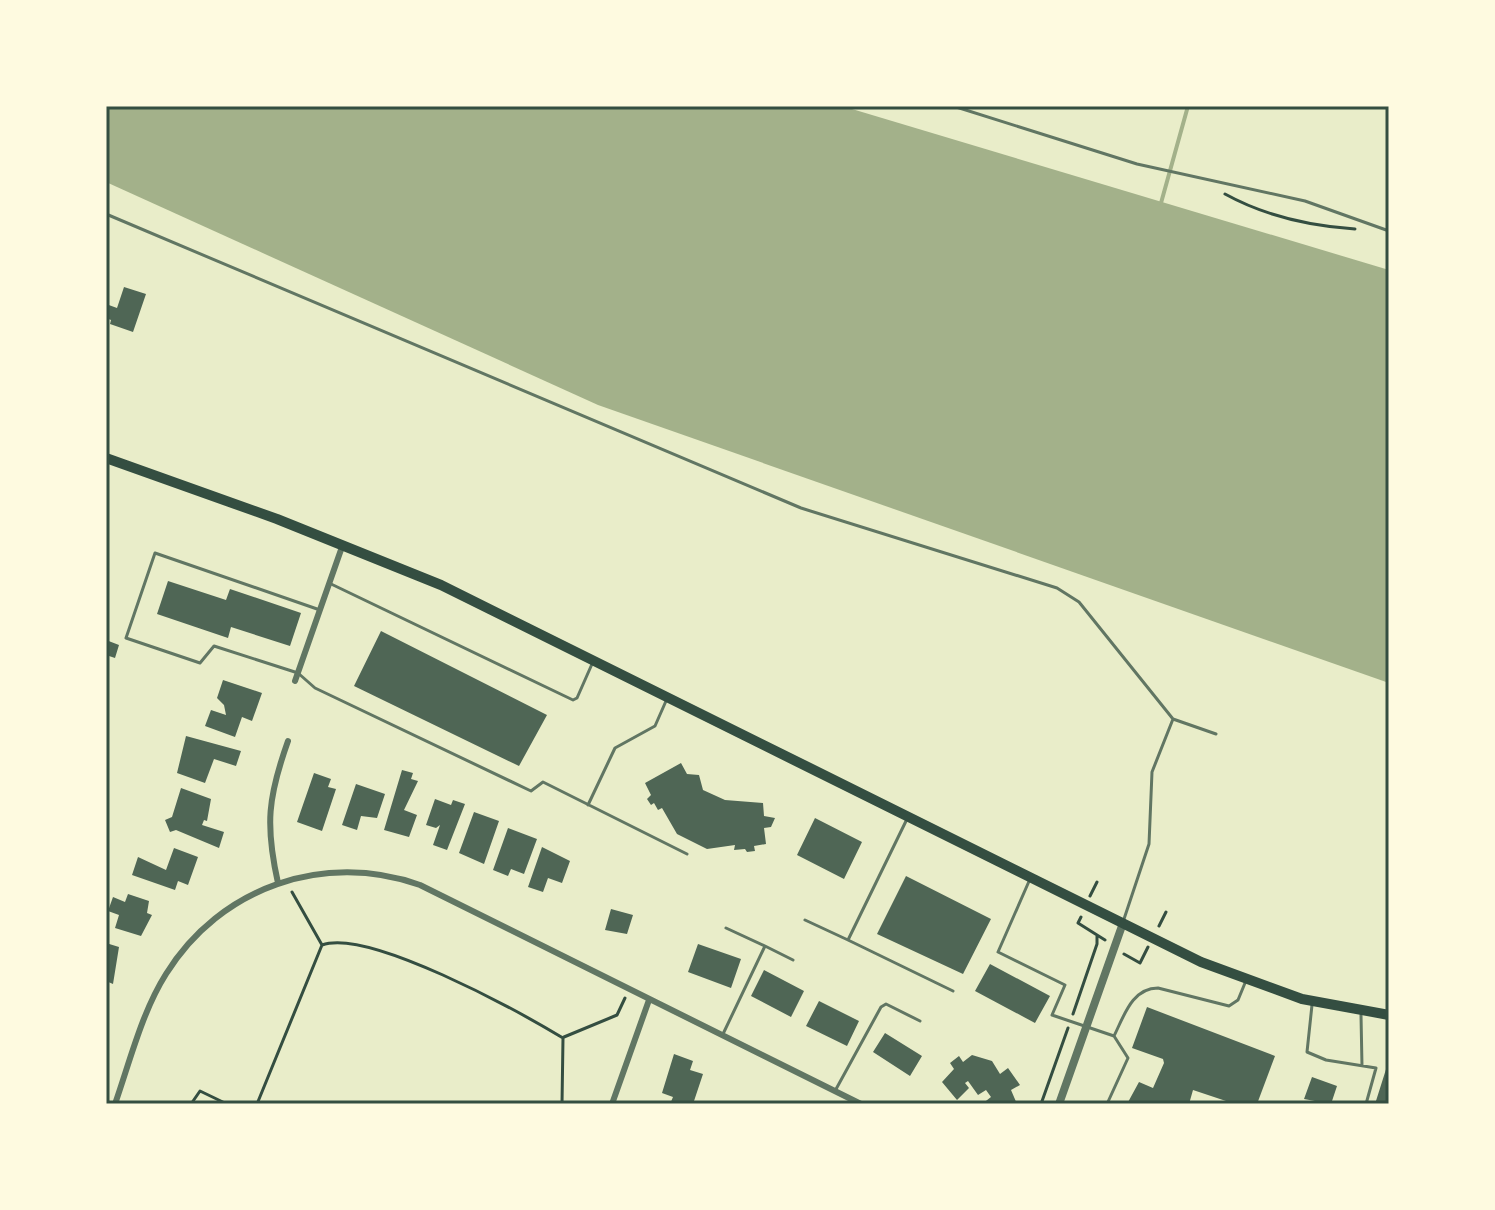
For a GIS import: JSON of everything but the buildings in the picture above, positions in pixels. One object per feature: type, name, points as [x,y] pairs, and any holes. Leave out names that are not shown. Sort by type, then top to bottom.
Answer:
[{"type":"main road","points":[[106,458],[343,544],[441,585],[1123,923],[1247,980],[1312,1001],[1389,1015]]},
{"type":"street","points":[[295,681],[343,544]]},
{"type":"street","points":[[278,883],[268,835],[268,810],[288,741]]},
{"type":"street","points":[[115,1104],[165,975],[191,941],[217,915],[278,883],[323,872],[402,878],[459,903],[861,1104]]},
{"type":"street","points":[[1059,1104],[1123,923]]},
{"type":"street","points":[[612,1104],[649,1000]]},
{"type":"street","points":[[835,1104],[837,1092]]},
{"type":"lane","points":[[953,106],[1137,164],[1305,201],[1389,231]]},
{"type":"lane","points":[[106,214],[801,508],[1057,588],[1079,602],[1173,719],[1216,734]]},
{"type":"lane","points":[[320,610],[155,553],[126,638],[200,663],[214,646],[298,673],[315,688],[531,791],[543,782],[687,854]]},
{"type":"lane","points":[[329,583],[573,700],[577,698],[593,661]]},
{"type":"lane","points":[[588,805],[615,748],[655,726],[668,698]]},
{"type":"lane","points":[[1123,923],[1149,844],[1152,772],[1173,719]]},
{"type":"lane","points":[[848,940],[909,816]]},
{"type":"lane","points":[[1031,876],[998,952],[1065,985],[1052,1015],[1114,1036],[1128,1058],[1107,1104]]},
{"type":"lane","points":[[805,920],[953,991]]},
{"type":"lane","points":[[726,928],[793,960]]},
{"type":"lane","points":[[723,1034],[765,946]]},
{"type":"lane","points":[[1114,1036],[1130,1003],[1148,988],[1229,1006],[1238,1000],[1247,980]]},
{"type":"lane","points":[[1312,1001],[1307,1052],[1376,1068],[1366,1104]]},
{"type":"lane","points":[[837,1092],[881,1007],[886,1004],[920,1021]]},
{"type":"lane","points":[[1361,1011],[1362,1066]]},
{"type":"path","points":[[1224,193],[1251,208],[1320,226],[1360,229]]},
{"type":"path","points":[[292,892],[322,945]]},
{"type":"path","points":[[257,1104],[322,945],[336,940],[392,952],[563,1038],[617,1015],[625,998]]},
{"type":"path","points":[[562,1104],[563,1038]]},
{"type":"path","points":[[191,1104],[200,1091],[227,1104]]},
{"type":"shaded area","points":[[106,106],[842,106],[1389,270],[1389,683],[598,405],[106,182]]},
{"type":"waterway","points":[[1161,203],[1188,106]]}]
